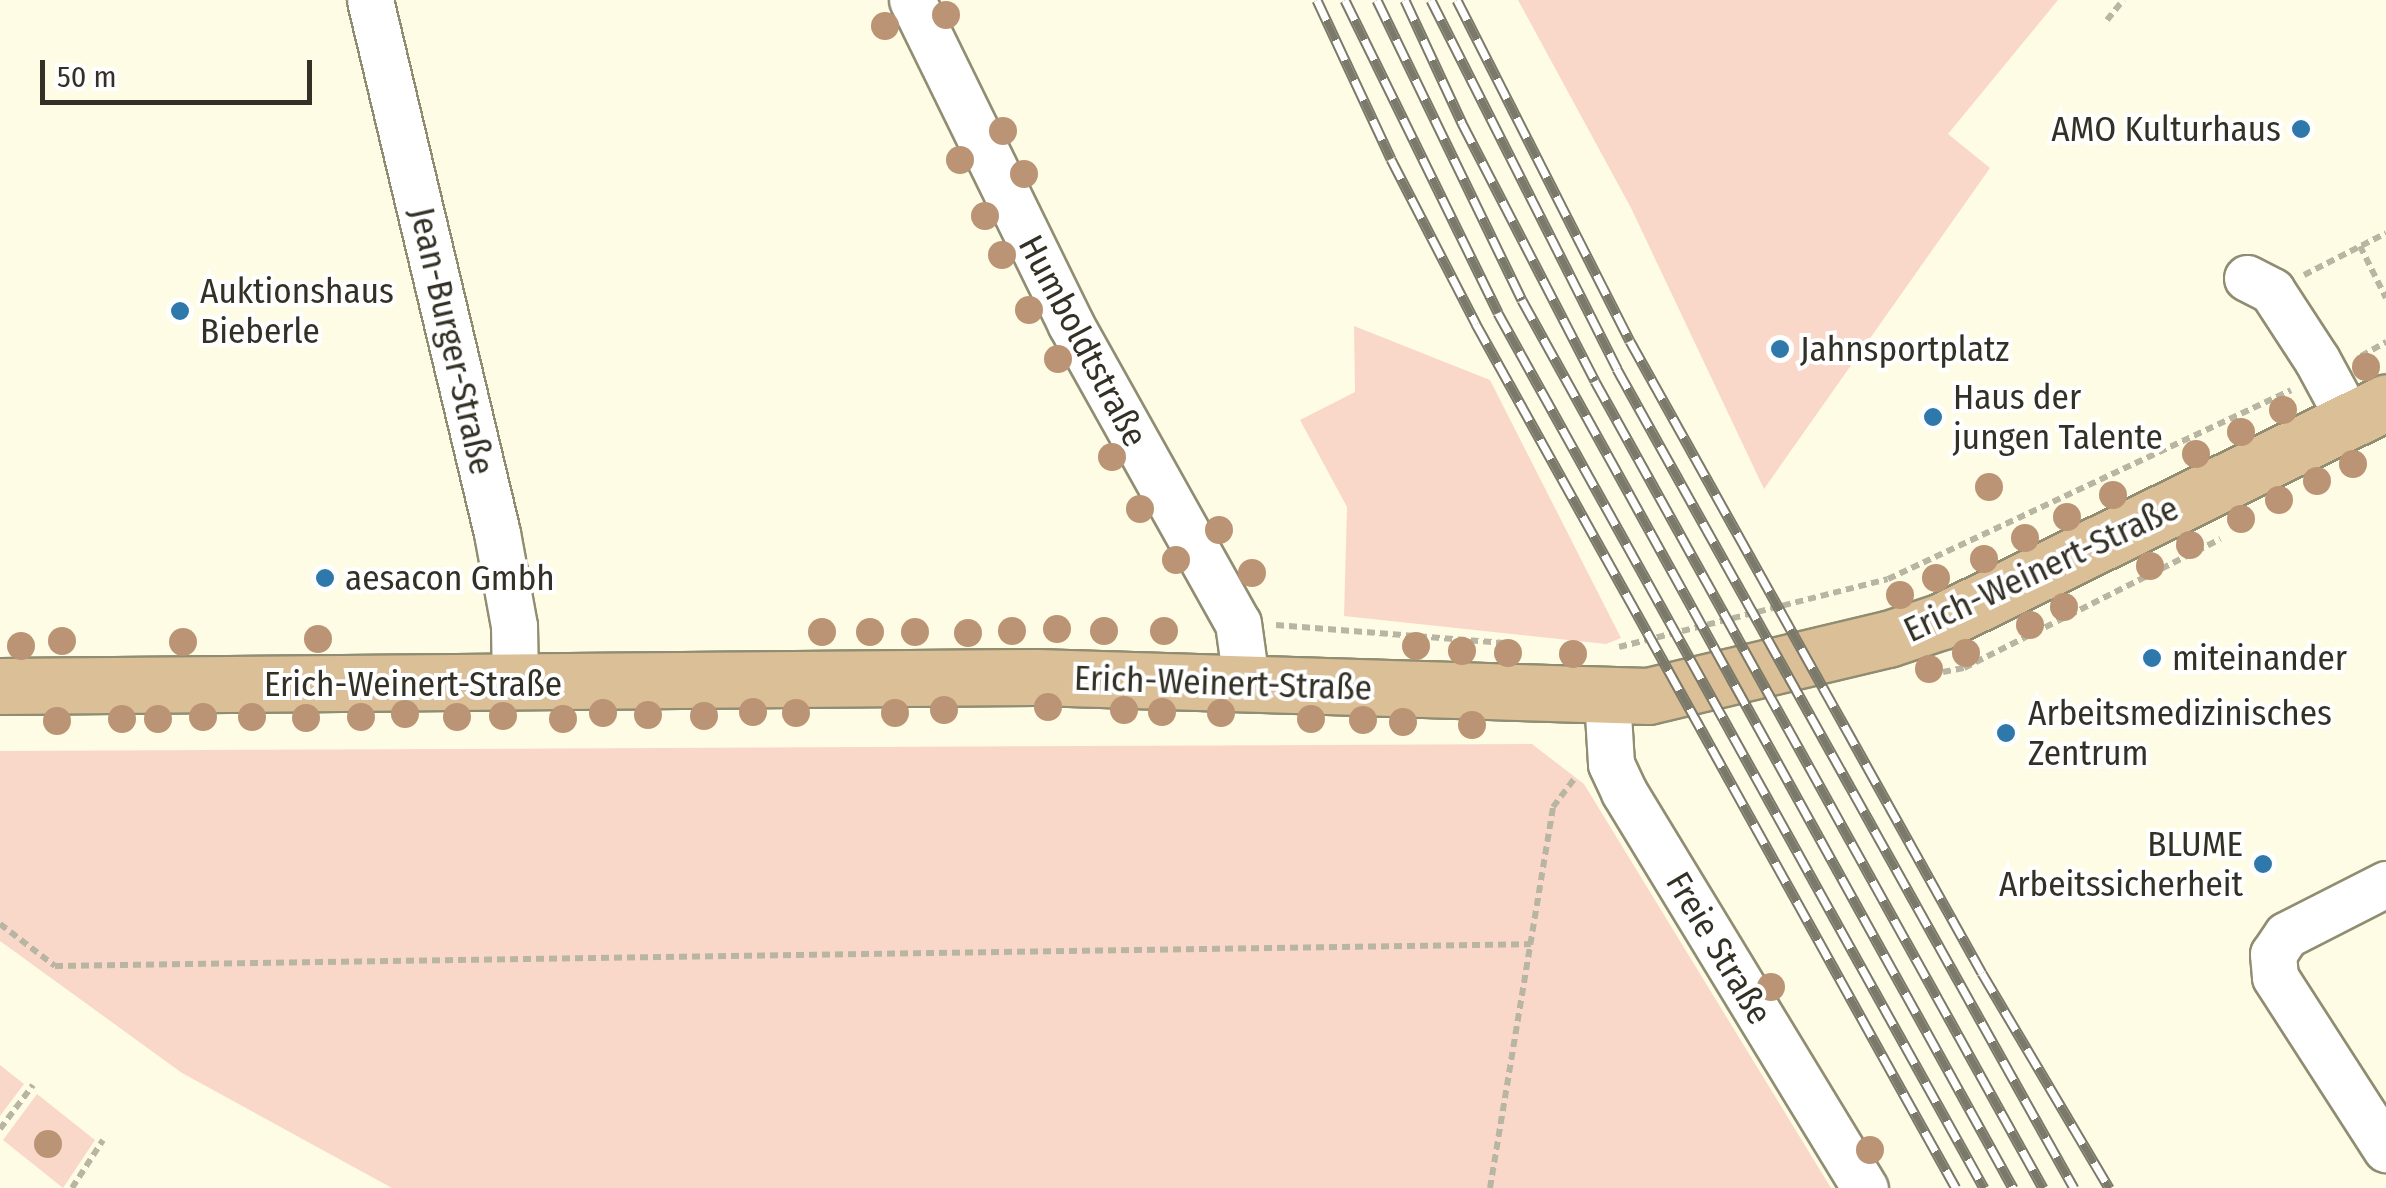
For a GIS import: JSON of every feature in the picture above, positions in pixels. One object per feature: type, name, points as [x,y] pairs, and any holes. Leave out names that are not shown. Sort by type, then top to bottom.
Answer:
[{"type":"main road","name":"Erich-Weinert-Straße","points":[[0,686],[1036,677],[1246,681],[1606,674],[1648,696],[1888,640],[1942,621],[2354,400]]},
{"type":"street","name":"Jean-Burger-Straße","points":[[370,0],[497,534],[514,626],[516,684]]},
{"type":"street","name":"Humboldtstraße","points":[[912,0],[1070,323],[1238,622],[1246,681]]},
{"type":"street","points":[[2247,278],[2272,290],[2354,400]]},
{"type":"street","name":"Freie Straße","points":[[1606,674],[1611,764],[1624,792],[1865,1188]]},
{"type":"street","points":[[2386,884],[2286,935],[2274,954],[2275,978],[2386,1148]]},
{"type":"path","points":[[2107,20],[2123,0]]},
{"type":"path","points":[[2310,271],[2386,233]]},
{"type":"path","points":[[2360,246],[2386,298]]},
{"type":"path","name":"Erich-Weinert-Straße","points":[[1606,674],[1888,579],[2354,400],[2386,342]]},
{"type":"path","name":"Erich-Weinert-Straße","points":[[1238,622],[1510,643]]},
{"type":"path","points":[[1490,1188],[1553,807],[1576,778]]},
{"type":"path","points":[[0,924],[55,966],[1531,944]]},
{"type":"path","points":[[0,1129],[33,1085]]},
{"type":"path","points":[[72,1188],[103,1140]]},
{"type":"shaded area","name":"Jahnsportplatz","points":[[1518,0],[2058,0],[1948,134],[1990,168],[1764,489],[1631,208]]},
{"type":"shaded area","points":[[1354,326],[1490,380],[1621,638],[1606,644],[1344,616],[1347,507],[1300,420],[1355,392]]},
{"type":"shaded area","points":[[1532,744],[1584,784],[1831,1188],[392,1188],[182,1073],[0,941],[0,751]]},
{"type":"shaded area","points":[[0,1065],[24,1084],[0,1116]]},
{"type":"shaded area","points":[[37,1094],[95,1140],[63,1188],[3,1140]]},
{"type":"railway","points":[[1317,0],[1391,159],[1476,324],[1956,1188]]},
{"type":"railway","points":[[1345,0],[1498,313],[1984,1188]]},
{"type":"railway","points":[[1377,0],[1522,300],[2013,1188]]},
{"type":"railway","points":[[1405,0],[1462,123],[1595,381],[2043,1188]]},
{"type":"railway","points":[[1431,0],[1617,369],[2074,1188]]},
{"type":"railway","points":[[1457,0],[1630,341],[1982,973],[2109,1188]]},
{"type":"place","name":"AMO Kulturhaus","points":[[2301,129]]},
{"type":"place","name":"Auktionshaus Bieberle","points":[[180,311]]},
{"type":"place","name":"Jahnsportplatz","points":[[1780,349]]},
{"type":"place","name":"Haus der jungen Talente","points":[[1933,417]]},
{"type":"place","name":"aesacon Gmbh","points":[[325,578]]},
{"type":"place","name":"miteinander","points":[[2152,658]]},
{"type":"place","name":"Arbeitsmedizinisches Zentrum","points":[[2006,733]]},
{"type":"place","name":"BLUME Arbeitssicherheit","points":[[2263,864]]}]
